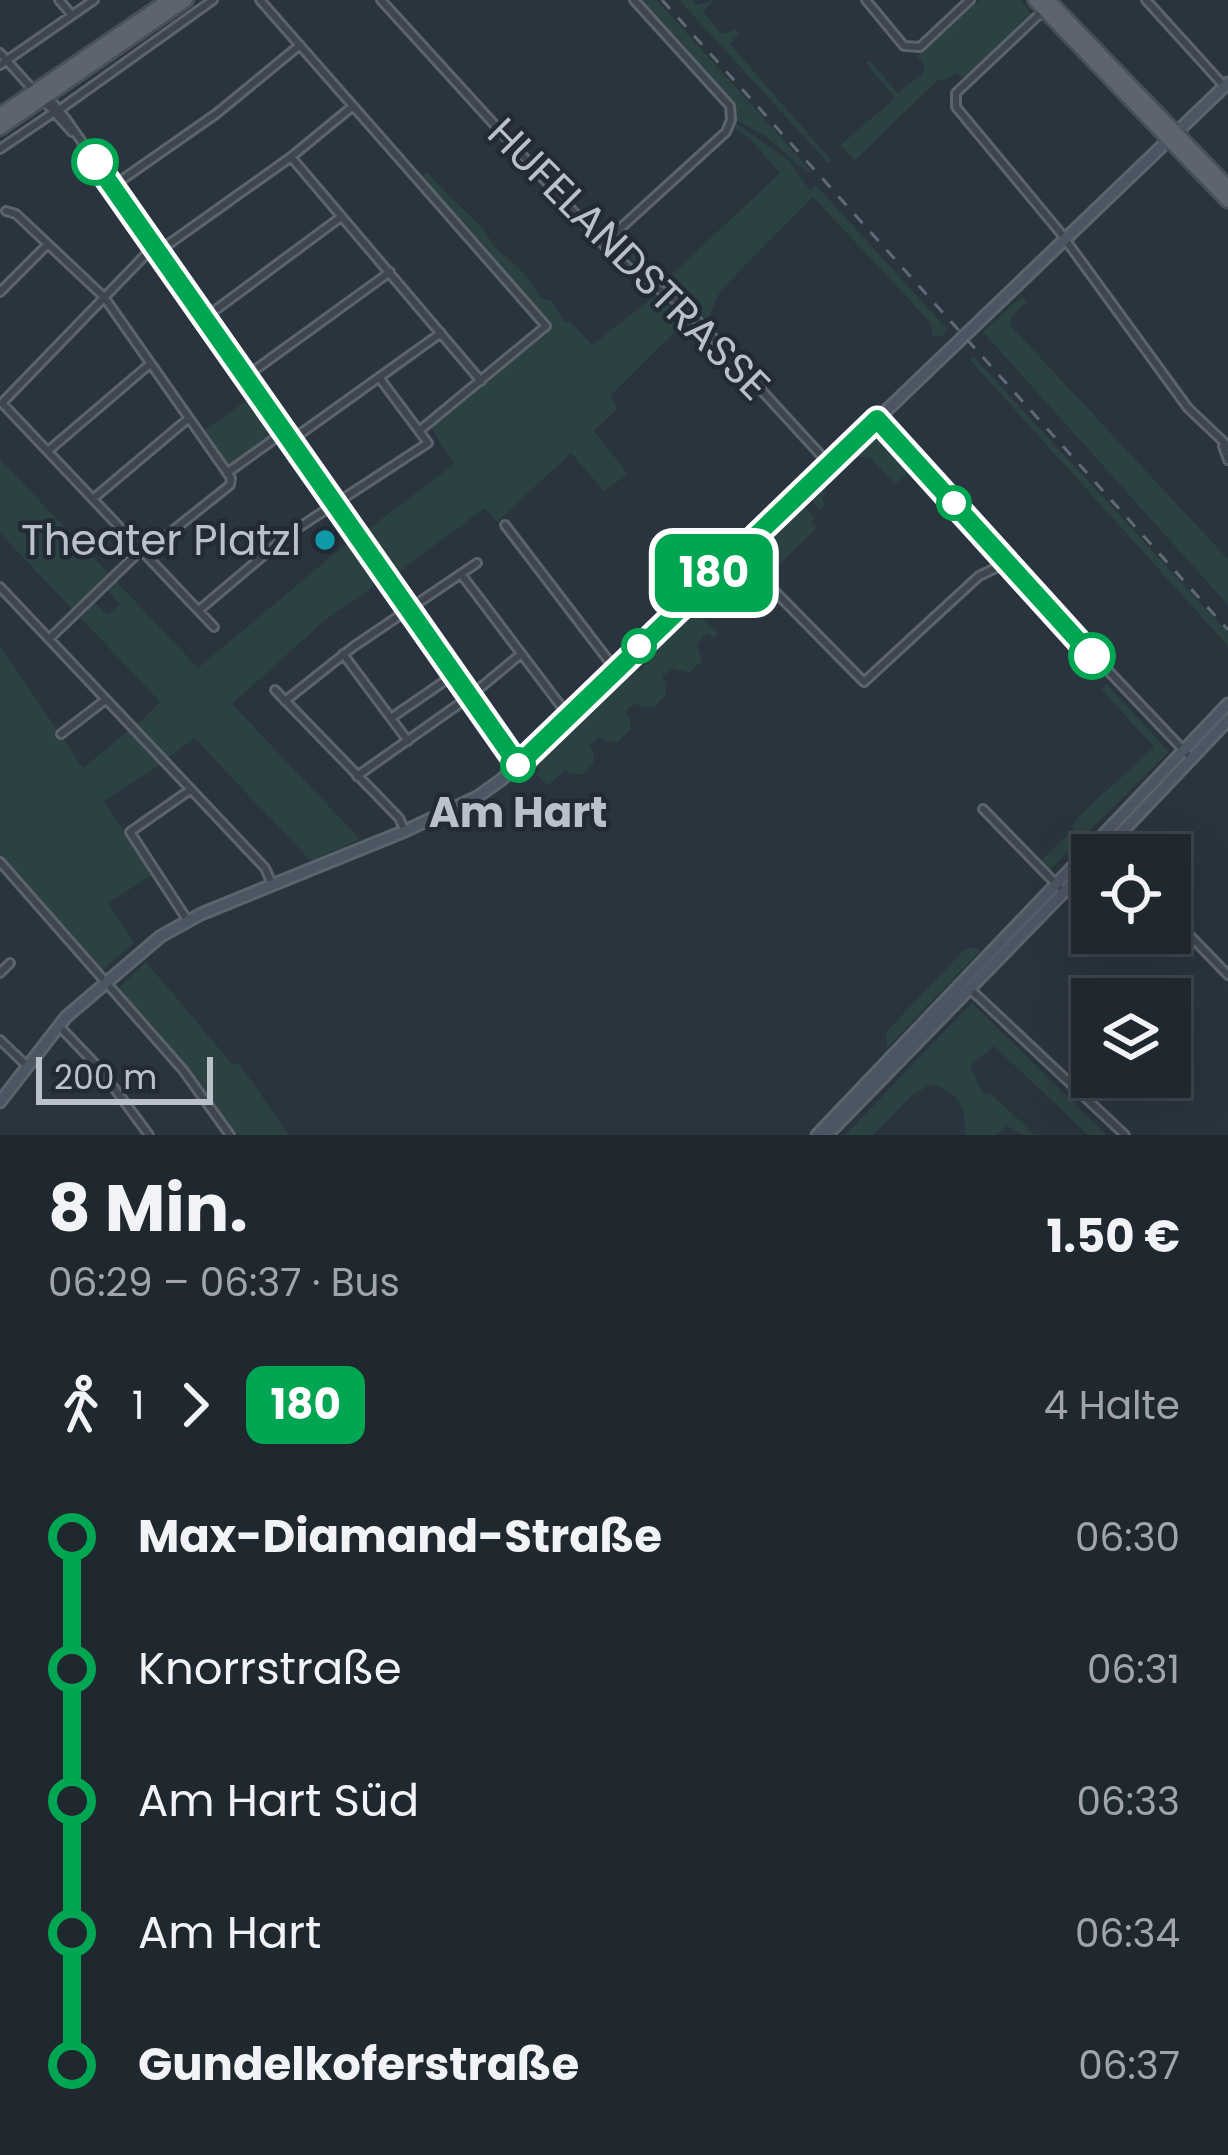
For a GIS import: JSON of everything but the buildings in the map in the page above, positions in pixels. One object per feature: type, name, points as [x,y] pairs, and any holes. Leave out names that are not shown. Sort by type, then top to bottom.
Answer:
[{"type":"main road","points":[[0,128],[169,0]]},
{"type":"main road","points":[[0,116],[39,96],[186,0]]},
{"type":"main road","points":[[1044,3],[1228,201]]},
{"type":"main road","points":[[1172,136],[1228,187]]},
{"type":"street","points":[[59,0],[72,15]]},
{"type":"street","points":[[94,0],[2,60],[77,136],[518,765]]},
{"type":"street","points":[[0,149],[213,0]]},
{"type":"street","points":[[260,0],[547,326],[419,431]]},
{"type":"street","name":"HUFELANDSTRASSE","points":[[381,0],[603,244],[633,272],[680,302],[830,464]]},
{"type":"street","points":[[603,244],[726,132],[731,120],[730,106],[634,0]]},
{"type":"street","points":[[866,0],[904,46],[913,49],[970,0]]},
{"type":"street","points":[[0,1102],[59,1025],[145,947],[188,920],[405,831],[477,796],[518,765],[1226,84],[1146,0]]},
{"type":"street","points":[[1044,3],[956,93],[955,100],[1065,238],[1182,400],[1225,444],[1228,460]]},
{"type":"street","points":[[112,186],[196,128],[300,45]]},
{"type":"street","points":[[214,626],[1,404],[157,248],[291,157],[353,105]]},
{"type":"street","points":[[291,157],[481,381]]},
{"type":"street","points":[[6,211],[16,214],[104,297],[227,473],[230,484],[144,552],[49,639]]},
{"type":"street","points":[[206,317],[340,217]]},
{"type":"street","points":[[0,292],[47,245]]},
{"type":"street","points":[[248,375],[390,272]]},
{"type":"street","points":[[293,439],[441,333]]},
{"type":"street","points":[[48,451],[151,363]]},
{"type":"street","points":[[199,610],[266,552],[428,443],[381,380]]},
{"type":"street","points":[[94,499],[189,418]]},
{"type":"street","points":[[877,419],[1006,562],[1014,577],[1188,754]]},
{"type":"street","points":[[227,473],[287,430]]},
{"type":"street","points":[[505,525],[615,669]]},
{"type":"street","points":[[736,552],[864,682],[980,576],[1006,562]]},
{"type":"street","points":[[285,701],[343,654],[477,563]]},
{"type":"street","points":[[461,574],[567,714]]},
{"type":"street","points":[[0,587],[267,871],[274,887]]},
{"type":"street","points":[[343,654],[408,741]]},
{"type":"street","points":[[357,776],[470,697],[521,654]]},
{"type":"street","points":[[391,718],[454,674]]},
{"type":"street","points":[[275,690],[399,818],[405,831]]},
{"type":"street","points":[[61,734],[104,701]]},
{"type":"street","points":[[1117,834],[1228,704]]},
{"type":"street","points":[[1188,754],[1228,720]]},
{"type":"street","points":[[188,920],[130,832],[190,790]]},
{"type":"street","points":[[983,809],[1060,888]]},
{"type":"street","points":[[0,862],[108,978],[230,1135]]},
{"type":"street","points":[[817,1135],[1071,878]]},
{"type":"street","points":[[1060,888],[1071,879]]},
{"type":"street","points":[[1191,937],[1228,975]]},
{"type":"street","points":[[0,973],[10,963]]},
{"type":"street","points":[[827,1135],[966,985]]},
{"type":"street","points":[[966,985],[1125,1135]]},
{"type":"street","points":[[59,1025],[100,1069],[149,1135]]},
{"type":"street","points":[[0,1040],[29,1067]]},
{"type":"green space","points":[[640,0],[657,0],[812,172],[736,120],[730,100]]},
{"type":"green space","points":[[679,0],[693,0],[697,5],[714,0],[703,12],[722,34],[736,29],[739,33],[730,44],[831,160],[828,163]]},
{"type":"green space","points":[[979,0],[1021,0],[1032,15],[966,79],[956,73],[938,80],[855,160],[840,145],[895,98],[866,63],[869,60],[898,93],[923,73],[924,65],[917,56]]},
{"type":"green space","points":[[736,123],[789,161],[810,190],[816,185],[947,329],[944,335],[932,337],[931,323],[813,197],[721,290],[707,321],[685,297],[635,262],[621,245],[626,235],[666,280],[780,173],[734,128]]},
{"type":"green space","points":[[427,172],[527,277],[540,298],[552,301],[565,323],[570,321],[592,345],[656,295],[692,324],[682,325],[611,395],[617,409],[594,431],[628,474],[604,491],[571,453],[497,522],[485,508],[392,577],[362,534],[454,464],[431,428],[552,326],[422,177]]},
{"type":"green space","points":[[1022,296],[1027,302],[1012,316],[1010,325],[1228,559],[1228,605],[983,332]]},
{"type":"green space","points":[[973,356],[1228,633],[1228,646],[970,360]]},
{"type":"green space","points":[[253,396],[278,432],[229,467],[204,431]]},
{"type":"green space","points":[[882,434],[910,472],[895,484],[871,459],[855,456],[827,485],[820,510],[809,497],[873,436]]},
{"type":"green space","points":[[0,459],[109,574],[73,610],[0,533]]},
{"type":"green space","points":[[802,503],[817,528],[768,576],[748,554]]},
{"type":"green space","points":[[352,539],[381,581],[324,621],[232,704],[360,839],[311,861],[194,738],[167,759],[135,727],[160,702],[79,616],[94,602],[107,615],[120,604],[107,590],[116,581],[198,668]]},
{"type":"green space","points":[[693,609],[718,633],[713,638],[707,633],[697,644],[702,661],[689,673],[672,668],[662,677],[666,695],[654,707],[635,703],[625,712],[630,730],[617,742],[599,737],[589,746],[593,764],[583,774],[565,770],[548,786],[536,774],[540,768],[533,768],[634,668],[639,672],[652,659],[648,653]]},
{"type":"green space","points":[[0,646],[83,768],[128,731],[160,765],[104,801],[152,875],[108,903],[134,943],[102,970],[0,859]]},
{"type":"green space","points":[[1107,684],[1169,752],[1086,834],[1071,834],[1071,849],[1050,870],[1042,860],[1074,829],[1081,814],[1154,747],[1101,689]]},
{"type":"green space","points":[[965,949],[980,951],[887,1048],[886,1032]]},
{"type":"green space","points":[[146,962],[233,1065],[238,1062],[289,1135],[234,1135],[117,989]]},
{"type":"green space","points":[[972,1003],[1107,1135],[1088,1135],[994,1046],[970,1066],[984,1095],[990,1093],[1035,1135],[1023,1135],[1007,1126],[996,1135],[964,1135],[965,1117],[959,1101],[947,1090],[929,1085],[911,1096],[873,1135],[845,1135]]},
{"type":"railway","points":[[662,0],[1228,630]]},
{"type":"bus line","name":"180","points":[[95,162],[518,765],[877,419],[1092,656]]},
{"type":"place","name":"Theater Platzl","points":[[325,540]]},
{"type":"place","name":"Am Hart","points":[[518,765]]}]
